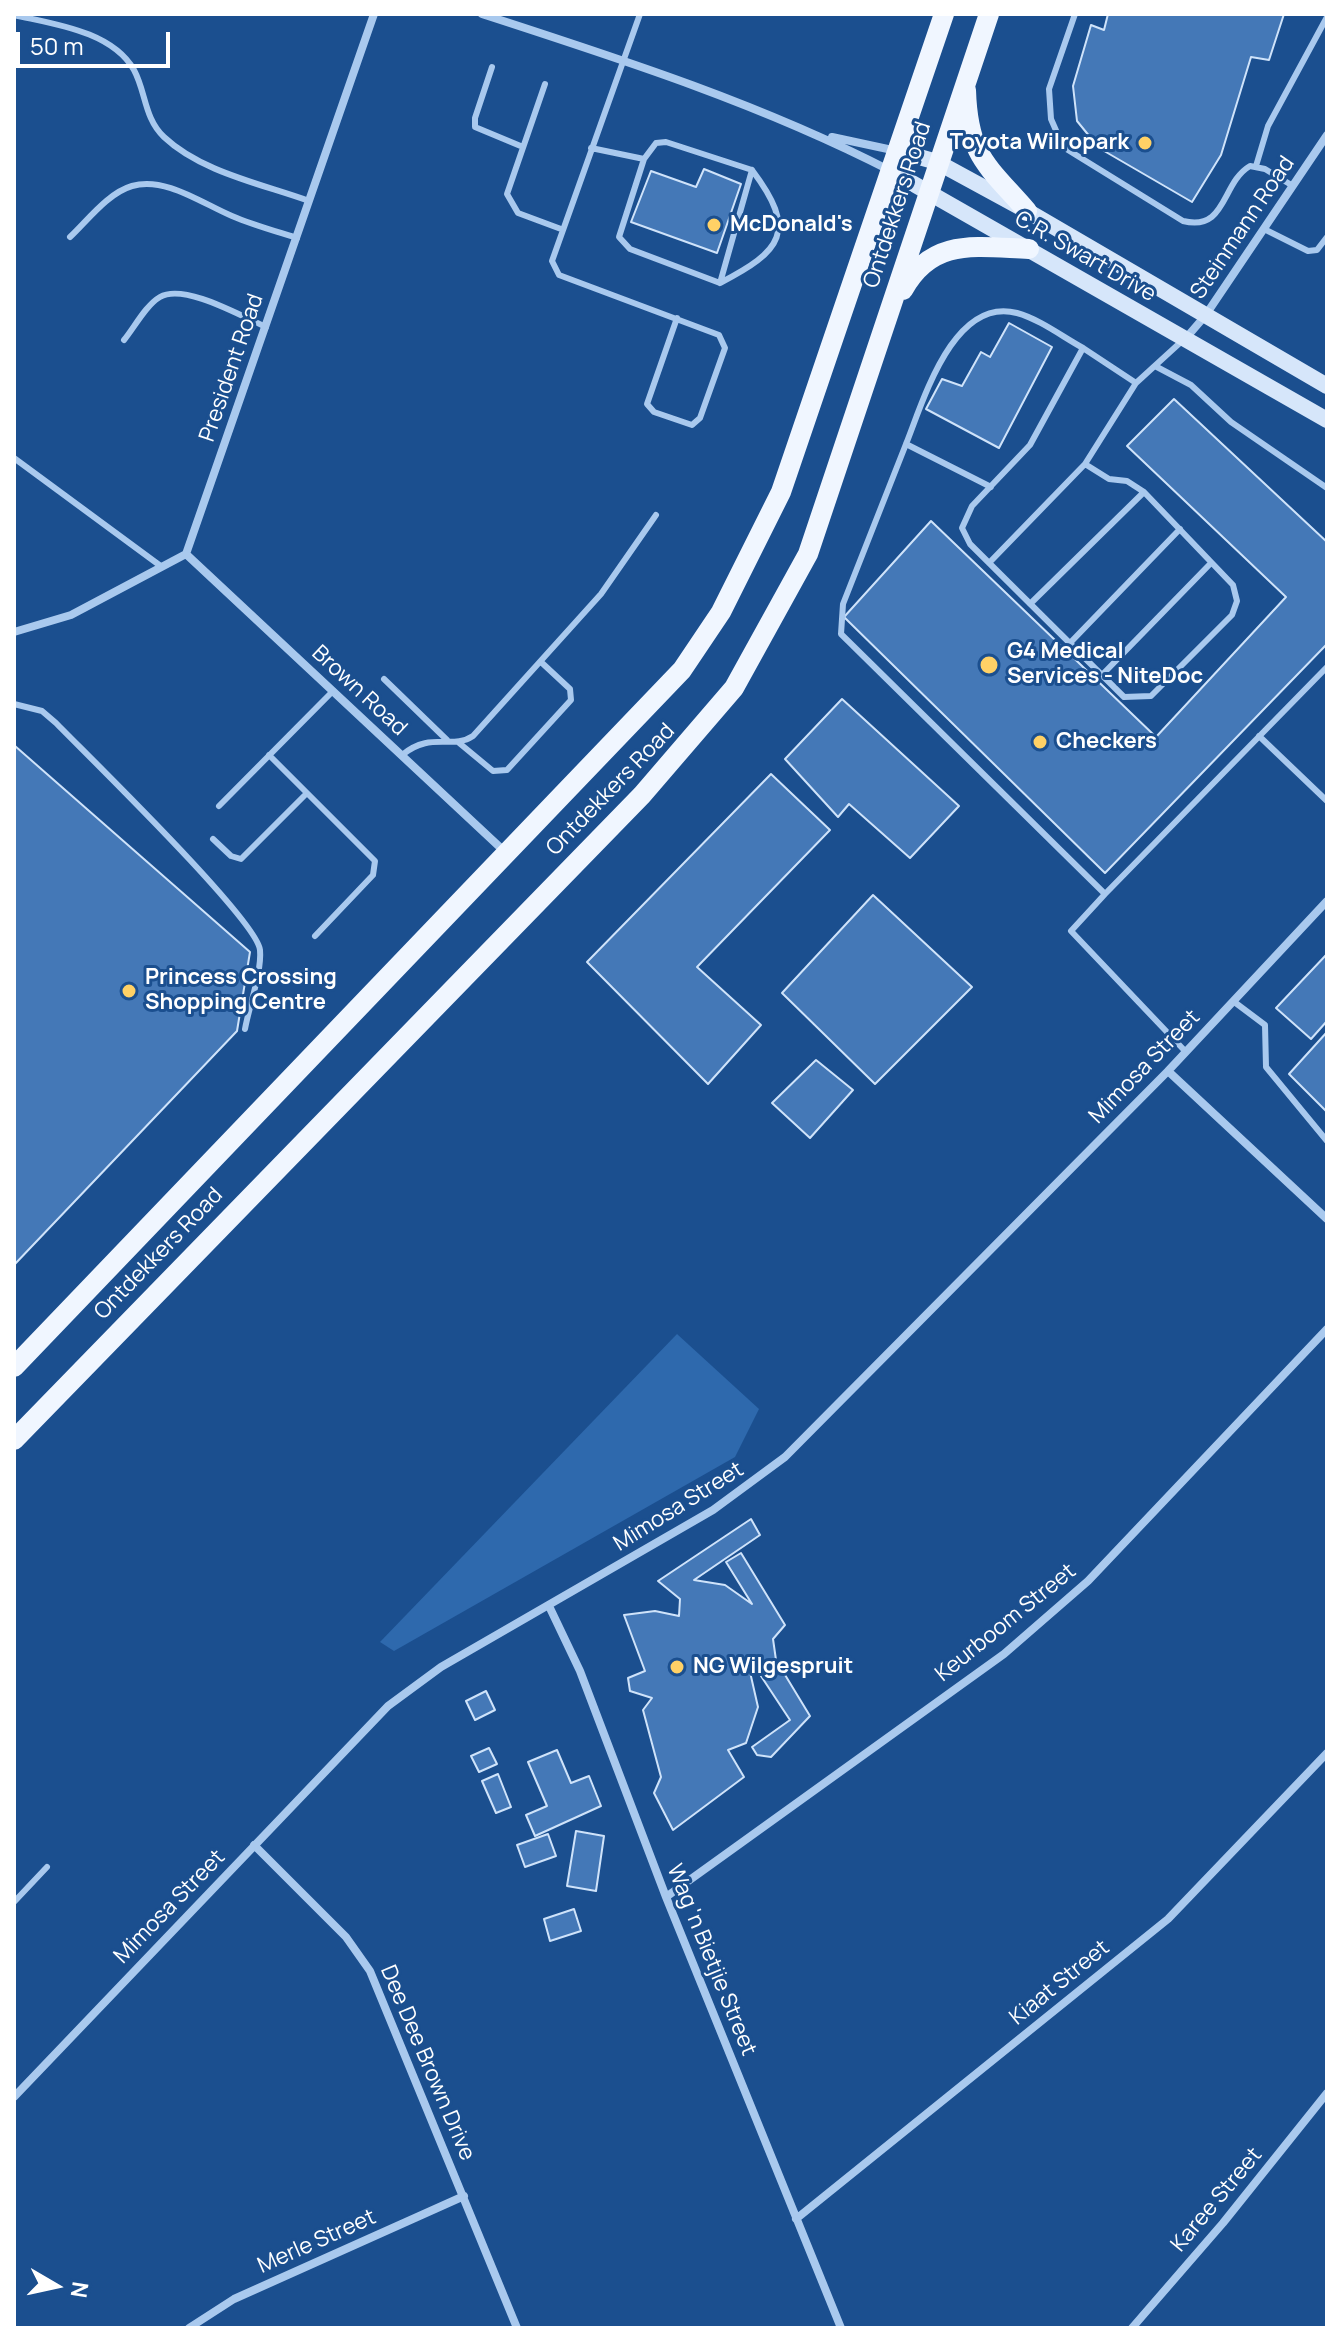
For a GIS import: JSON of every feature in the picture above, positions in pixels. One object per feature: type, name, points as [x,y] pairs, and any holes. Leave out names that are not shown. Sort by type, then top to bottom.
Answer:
[{"type":"main road","name":"Ontdekkers Road","points":[[14,1367],[682,670],[721,612],[781,492],[944,14]]},
{"type":"main road","name":"Ontdekkers Road","points":[[14,1440],[642,795],[734,688],[808,554],[989,14]]},
{"type":"main road","points":[[966,78],[967,114],[976,152],[1027,211]]},
{"type":"main road","name":"C.R. Swart Drive","points":[[898,151],[937,162],[1027,211],[1327,386]]},
{"type":"main road","name":"C.R. Swart Drive","points":[[891,171],[1327,420]]},
{"type":"main road","points":[[884,325],[911,276],[924,260],[939,252],[977,247],[1029,249]]},
{"type":"street","name":"President Road","points":[[186,554],[374,14]]},
{"type":"street","name":"C.R. Swart Drive","points":[[482,14],[622,59],[820,135],[891,171]]},
{"type":"street","name":"C.R. Swart Drive","points":[[820,135],[898,151]]},
{"type":"street","name":"Steinmann Road","points":[[1185,339],[1205,316],[1327,135]]},
{"type":"street","name":"Brown Road","points":[[186,554],[508,855]]},
{"type":"street","points":[[14,632],[71,615],[186,554]]},
{"type":"street","name":"Mimosa Street","points":[[14,2097],[401,1696],[441,1667],[713,1510],[785,1457],[1168,1071],[1327,901]]},
{"type":"street","points":[[1168,1071],[1327,1219]]},
{"type":"street","name":"Keurboom Street","points":[[666,1897],[1004,1654],[1088,1581],[1327,1329]]},
{"type":"street","name":"Wag 'n Bietjie Street","points":[[549,1606],[580,1671],[666,1897],[841,2328]]},
{"type":"street","name":"Kiaat Street","points":[[796,2219],[1168,1919],[1327,1753]]},
{"type":"street","name":"Dee Dee Brown Drive","points":[[254,1845],[346,1937],[370,1971],[517,2328]]},
{"type":"street","name":"Karee Street","points":[[1132,2328],[1223,2223],[1327,2093]]},
{"type":"street","name":"Merle Street","points":[[189,2328],[234,2299],[464,2196]]},
{"type":"lane","points":[[640,14],[552,261],[559,275],[677,318],[719,335],[724,340],[725,348],[700,418],[692,425],[654,412],[647,404],[677,318]]},
{"type":"lane","points":[[1075,14],[1049,89],[1051,119],[1068,150],[1183,221],[1196,224],[1213,217],[1244,169],[1256,166],[1293,186]]},
{"type":"lane","points":[[14,15],[73,28],[121,55],[134,70],[151,121],[177,147],[217,168],[309,201]]},
{"type":"lane","points":[[1256,166],[1268,126],[1327,17]]},
{"type":"lane","points":[[492,67],[475,118],[475,127],[523,147]]},
{"type":"lane","points":[[545,84],[508,188],[508,200],[518,213],[561,229]]},
{"type":"lane","points":[[666,142],[752,170],[775,207],[777,236],[771,251],[758,262],[720,283],[622,243],[619,232],[644,159],[656,143],[666,142]]},
{"type":"lane","points":[[591,148],[644,159]]},
{"type":"lane","points":[[720,283],[752,170]]},
{"type":"lane","points":[[70,237],[111,198],[132,186],[146,185],[190,196],[231,216],[297,238]]},
{"type":"lane","points":[[1264,229],[1308,251],[1317,250],[1327,237]]},
{"type":"lane","points":[[124,340],[158,298],[167,294],[195,296],[266,327]]},
{"type":"lane","points":[[1105,894],[841,634],[843,604],[950,341],[991,315],[1018,313],[1083,348],[1136,383]]},
{"type":"lane","points":[[989,563],[1085,464],[1136,383],[1185,339]]},
{"type":"lane","points":[[1083,348],[1030,445],[972,506],[962,528],[970,544],[1124,697],[1151,696],[1232,615],[1237,592],[1144,492],[1127,481],[1109,479],[1085,464]]},
{"type":"lane","points":[[1155,366],[1191,385],[1231,422],[1327,488]]},
{"type":"lane","points":[[906,444],[991,487]]},
{"type":"lane","points":[[14,458],[162,567]]},
{"type":"lane","points":[[1030,604],[1144,492]]},
{"type":"lane","points":[[458,742],[473,736],[601,594],[656,515]]},
{"type":"lane","points":[[1069,644],[1180,529]]},
{"type":"lane","points":[[1101,676],[1211,563]]},
{"type":"lane","points":[[402,755],[420,743],[447,740],[458,742],[493,771],[507,770],[571,700],[570,689],[541,662]]},
{"type":"lane","points":[[1185,1051],[1071,931],[1327,667]]},
{"type":"lane","points":[[384,679],[447,740]]},
{"type":"lane","points":[[219,806],[333,691]]},
{"type":"lane","points":[[14,704],[42,711],[56,723],[216,888],[255,937],[260,950],[245,1029]]},
{"type":"lane","points":[[1259,736],[1327,801]]},
{"type":"lane","points":[[269,755],[375,861],[373,875],[315,936]]},
{"type":"lane","points":[[213,839],[231,856],[241,859],[307,793]]},
{"type":"lane","points":[[1233,1001],[1265,1025],[1266,1067],[1327,1141]]},
{"type":"lane","points":[[14,1902],[47,1867]]},
{"type":"shaded area","points":[[677,1334],[759,1409],[735,1457],[394,1651],[380,1642]]},
{"type":"building","points":[[1108,14],[1284,14],[1269,60],[1251,57],[1221,155],[1192,202],[1099,148],[1077,121],[1073,86],[1091,25],[1104,30]]},
{"type":"building","points":[[704,169],[741,184],[717,253],[631,222],[651,171],[696,187]]},
{"type":"building","points":[[1009,323],[1052,347],[999,448],[926,409],[942,379],[962,386],[981,352],[990,357]]},
{"type":"building","points":[[1174,399],[1327,542],[1327,644],[1105,873],[844,617],[931,521],[1156,737],[1286,597],[1127,446]]},
{"type":"building","points":[[842,699],[959,806],[910,858],[849,804],[838,817],[785,759]]},
{"type":"building","name":"Princess Crossing Shopping Centre","points":[[15,746],[250,952],[237,1031],[14,1265]]},
{"type":"building","points":[[771,774],[830,830],[697,967],[761,1025],[708,1084],[587,962]]},
{"type":"building","points":[[873,895],[972,987],[875,1084],[782,993]]},
{"type":"building","points":[[1327,954],[1327,1021],[1311,1039],[1276,1008]]},
{"type":"building","points":[[1327,1032],[1327,1112],[1289,1074]]},
{"type":"building","points":[[816,1060],[853,1090],[810,1138],[772,1103]]},
{"type":"building","points":[[751,1519],[760,1535],[694,1580],[725,1585],[752,1604],[726,1562],[741,1553],[785,1625],[773,1639],[776,1660],[810,1716],[771,1757],[757,1755],[752,1747],[790,1720],[757,1670],[750,1672],[758,1707],[746,1743],[728,1750],[744,1777],[673,1830],[654,1793],[661,1777],[643,1710],[652,1698],[630,1691],[628,1678],[645,1671],[624,1615],[655,1611],[679,1616],[680,1599],[658,1581]]},
{"type":"building","points":[[486,1691],[495,1710],[475,1720],[466,1701]]},
{"type":"building","points":[[489,1748],[497,1764],[479,1772],[471,1756]]},
{"type":"building","points":[[557,1750],[571,1783],[589,1776],[601,1806],[535,1836],[526,1815],[547,1806],[528,1762]]},
{"type":"building","points":[[498,1774],[511,1807],[496,1813],[482,1781]]},
{"type":"building","points":[[576,1831],[604,1836],[596,1891],[567,1886]]},
{"type":"building","points":[[548,1834],[556,1856],[525,1867],[517,1845]]},
{"type":"building","points":[[574,1909],[581,1931],[550,1941],[544,1919]]},
{"type":"place","name":"Toyota Wilropark","points":[[1145,143]]},
{"type":"place","name":"McDonald's","points":[[714,225]]},
{"type":"place","name":"G4 Medical Services - NiteDoc","points":[[989,665]]},
{"type":"place","name":"Checkers","points":[[1040,742]]},
{"type":"place","name":"Princess Crossing Shopping Centre","points":[[129,991]]},
{"type":"place","name":"NG Wilgespruit","points":[[677,1667]]}]
